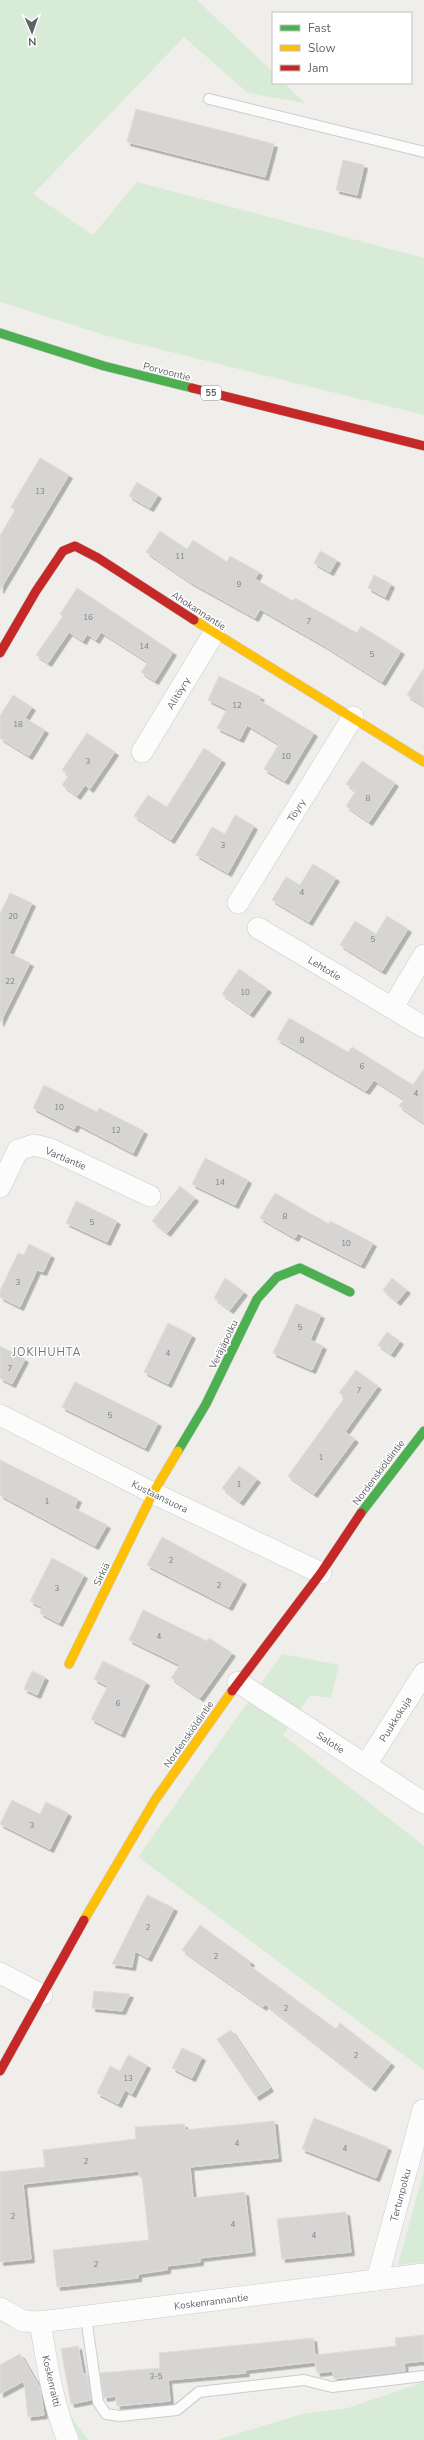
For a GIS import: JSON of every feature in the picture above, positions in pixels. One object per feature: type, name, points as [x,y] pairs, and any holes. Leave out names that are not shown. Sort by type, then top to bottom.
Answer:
[{"type":"main road","name":"Porvoontie","points":[[0,333],[104,366],[424,446]]},
{"type":"main road","name":"Ahokannantie","points":[[0,653],[36,591],[63,551],[75,546],[98,558],[214,634],[353,717],[424,762]]},
{"type":"main road","name":"Veräjäpolku","points":[[153,1493],[206,1404],[257,1299],[277,1277],[300,1268],[350,1292]]},
{"type":"main road","name":"Nordenskiöldintie","points":[[0,2071],[77,1931],[155,1800],[238,1682],[321,1573],[357,1518],[424,1431]]},
{"type":"main road","name":"Sirkiä","points":[[69,1664],[153,1493]]},
{"type":"street","name":"Alitöyry","points":[[142,752],[214,634]]},
{"type":"street","name":"Töyry","points":[[238,903],[353,717]]},
{"type":"street","name":"Lehtotie","points":[[258,928],[393,1007],[424,1027]]},
{"type":"street","points":[[393,1007],[424,955]]},
{"type":"street","name":"Vartiantie","points":[[0,1187],[18,1150],[34,1145],[50,1149],[150,1196]]},
{"type":"street","name":"Kustaansuora","points":[[0,1415],[153,1493],[321,1573]]},
{"type":"street","name":"Puukkokuja","points":[[366,1765],[424,1673]]},
{"type":"street","name":"Salotie","points":[[238,1682],[424,1803]]},
{"type":"street","points":[[0,1973],[42,1995]]},
{"type":"street","name":"Tertunpolku","points":[[377,2280],[423,2110]]},
{"type":"street","name":"Koskenrannantie","points":[[0,2308],[23,2320],[40,2322],[424,2274]]},
{"type":"street","name":"Koskenraitti","points":[[40,2322],[62,2426],[68,2440]]},
{"type":"lane","points":[[209,99],[424,152]]},
{"type":"lane","points":[[86,2317],[98,2402],[106,2414],[120,2416],[177,2410],[198,2392],[304,2380],[332,2386],[424,2376]]},
{"type":"green space","points":[[0,0],[197,0],[272,71],[272,84],[285,84],[305,103],[248,93],[184,37],[33,194],[93,235],[137,182],[424,258],[424,415],[111,337],[0,302]]},
{"type":"green space","points":[[282,1654],[339,1665],[331,1698],[310,1695],[283,1735],[424,1846],[424,2070],[138,1857]]},
{"type":"green space","points":[[424,2170],[424,2262],[398,2265]]},
{"type":"green space","points":[[424,2382],[424,2440],[217,2440],[302,2414],[348,2408]]},
{"type":"green space","points":[[69,2414],[88,2440],[75,2440]]},
{"type":"building","points":[[136,109],[274,144],[265,177],[127,142]]},
{"type":"building","points":[[343,160],[364,165],[357,195],[336,190]]},
{"type":"building","points":[[40,458],[69,475],[0,590],[0,536],[15,510],[11,507]]},
{"type":"building","points":[[137,482],[158,495],[150,508],[129,496]]},
{"type":"building","points":[[160,531],[187,549],[193,540],[227,562],[230,556],[259,572],[255,579],[293,601],[295,598],[357,633],[361,626],[401,651],[382,682],[323,645],[260,609],[255,618],[190,582],[146,552]]},
{"type":"building","points":[[320,551],[337,560],[330,572],[314,563]]},
{"type":"building","points":[[374,575],[391,584],[385,597],[368,588]]},
{"type":"building","points":[[77,588],[173,652],[155,681],[141,672],[148,662],[101,632],[96,640],[87,634],[83,641],[69,632],[48,663],[36,655],[63,616],[60,614]]},
{"type":"building","points":[[424,668],[424,706],[407,695]]},
{"type":"building","points":[[219,676],[261,697],[259,700],[314,733],[285,781],[264,769],[279,744],[247,725],[240,739],[217,728],[227,709],[208,700]]},
{"type":"building","points":[[13,695],[32,707],[25,718],[45,730],[29,756],[0,738],[0,716]]},
{"type":"building","points":[[87,733],[115,752],[90,789],[85,785],[77,796],[62,785],[69,775],[62,770]]},
{"type":"building","points":[[204,748],[222,760],[171,840],[134,816],[148,795],[167,807]]},
{"type":"building","points":[[362,761],[395,783],[369,822],[346,806],[356,791],[346,784]]},
{"type":"building","points":[[235,815],[254,826],[228,873],[196,855],[212,827],[225,834]]},
{"type":"building","points":[[313,864],[336,878],[309,922],[272,900],[286,877],[300,885]]},
{"type":"building","points":[[10,893],[32,903],[9,953],[30,963],[0,1023],[0,914]]},
{"type":"building","points":[[387,916],[408,929],[382,971],[340,945],[355,921],[376,934]]},
{"type":"building","points":[[239,969],[268,989],[250,1014],[222,994]]},
{"type":"building","points":[[289,1018],[348,1052],[352,1047],[413,1085],[424,1069],[424,1123],[399,1106],[404,1099],[374,1080],[366,1091],[277,1039]]},
{"type":"building","points":[[44,1085],[97,1112],[99,1108],[144,1131],[133,1153],[77,1124],[74,1129],[33,1108]]},
{"type":"building","points":[[205,1158],[248,1180],[235,1205],[192,1184]]},
{"type":"building","points":[[180,1186],[195,1198],[167,1233],[152,1221]]},
{"type":"building","points":[[275,1193],[329,1224],[330,1221],[373,1243],[361,1265],[298,1233],[295,1238],[260,1218]]},
{"type":"building","points":[[76,1201],[117,1221],[107,1242],[66,1223]]},
{"type":"building","points":[[29,1244],[51,1255],[43,1272],[37,1270],[20,1307],[0,1297],[0,1291],[18,1253],[24,1255]]},
{"type":"building","points":[[225,1278],[244,1292],[230,1310],[214,1298]]},
{"type":"building","points":[[392,1278],[407,1290],[397,1302],[383,1290]]},
{"type":"building","points":[[296,1304],[321,1315],[310,1340],[323,1346],[312,1370],[273,1353]]},
{"type":"building","points":[[168,1323],[192,1335],[168,1384],[144,1372]]},
{"type":"building","points":[[387,1332],[400,1341],[391,1354],[378,1345]]},
{"type":"building","points":[[0,1346],[25,1359],[12,1384],[0,1378]]},
{"type":"building","points":[[356,1370],[378,1386],[345,1432],[355,1439],[314,1494],[288,1476],[345,1397],[339,1393]]},
{"type":"building","points":[[75,1382],[158,1423],[145,1448],[62,1407]]},
{"type":"building","points":[[0,1460],[78,1499],[74,1508],[107,1525],[95,1546],[0,1495]]},
{"type":"building","points":[[239,1466],[257,1479],[240,1502],[222,1488]]},
{"type":"building","points":[[162,1537],[243,1581],[229,1607],[147,1565]]},
{"type":"building","points":[[52,1558],[84,1575],[59,1623],[40,1613],[42,1607],[30,1601]]},
{"type":"building","points":[[143,1610],[207,1641],[209,1638],[232,1653],[200,1698],[171,1678],[180,1665],[129,1640]]},
{"type":"building","points":[[103,1661],[146,1682],[121,1734],[91,1719],[108,1686],[94,1679]]},
{"type":"building","points":[[32,1671],[45,1677],[37,1695],[24,1689]]},
{"type":"building","points":[[12,1800],[40,1814],[46,1802],[68,1813],[50,1849],[0,1824]]},
{"type":"building","points":[[147,1895],[174,1908],[148,1958],[135,1951],[132,1967],[112,1964]]},
{"type":"building","points":[[200,1925],[251,1962],[249,1965],[336,2029],[340,2023],[391,2063],[372,2088],[265,2004],[263,2007],[182,1950]]},
{"type":"building","points":[[94,1991],[130,1994],[122,2011],[92,2008]]},
{"type":"building","points":[[231,2030],[270,2088],[256,2097],[217,2039]]},
{"type":"building","points":[[182,2048],[202,2057],[192,2078],[172,2068]]},
{"type":"building","points":[[128,2055],[147,2065],[132,2094],[125,2090],[118,2104],[97,2093],[110,2066],[120,2071]]},
{"type":"building","points":[[314,2118],[388,2147],[376,2178],[302,2149]]},
{"type":"building","points":[[274,2121],[278,2158],[190,2167],[193,2198],[245,2192],[252,2252],[200,2258],[200,2262],[167,2266],[167,2270],[138,2274],[138,2278],[57,2287],[53,2250],[149,2240],[142,2177],[139,2177],[139,2171],[23,2184],[31,2259],[0,2262],[0,2172],[45,2167],[43,2150],[136,2139],[135,2127],[184,2124],[185,2130]]},
{"type":"building","points":[[346,2212],[351,2252],[282,2259],[277,2219]]},
{"type":"building","points":[[424,2335],[424,2361],[404,2363],[405,2371],[334,2379],[333,2371],[317,2373],[315,2362],[245,2370],[246,2373],[168,2380],[170,2401],[117,2406],[116,2396],[104,2398],[100,2373],[160,2368],[159,2353],[313,2338],[315,2355],[396,2346],[395,2338]]},
{"type":"building","points":[[78,2346],[83,2374],[87,2374],[91,2400],[71,2404],[61,2349]]},
{"type":"building","points":[[20,2354],[40,2388],[44,2415],[28,2417],[24,2381],[0,2394],[0,2365]]},
{"type":"traffic: fast","points":[[0,333],[104,366],[192,388]]},
{"type":"traffic: fast","points":[[178,1451],[206,1404],[257,1299],[277,1277],[300,1268],[350,1292]]},
{"type":"traffic: fast","points":[[361,1513],[424,1431]]},
{"type":"traffic: slow","points":[[194,620],[424,762]]},
{"type":"traffic: slow","points":[[69,1664],[153,1493],[178,1451]]},
{"type":"traffic: slow","points":[[84,1920],[155,1800],[232,1691]]},
{"type":"traffic: jam","points":[[192,388],[424,446]]},
{"type":"traffic: jam","points":[[0,653],[36,591],[63,551],[75,546],[98,558],[194,620]]},
{"type":"traffic: jam","points":[[232,1691],[321,1573],[361,1513]]},
{"type":"traffic: jam","points":[[0,2071],[84,1920]]},
{"type":"district","name":"JOKIHUHTA","points":[[47,1352]]}]
